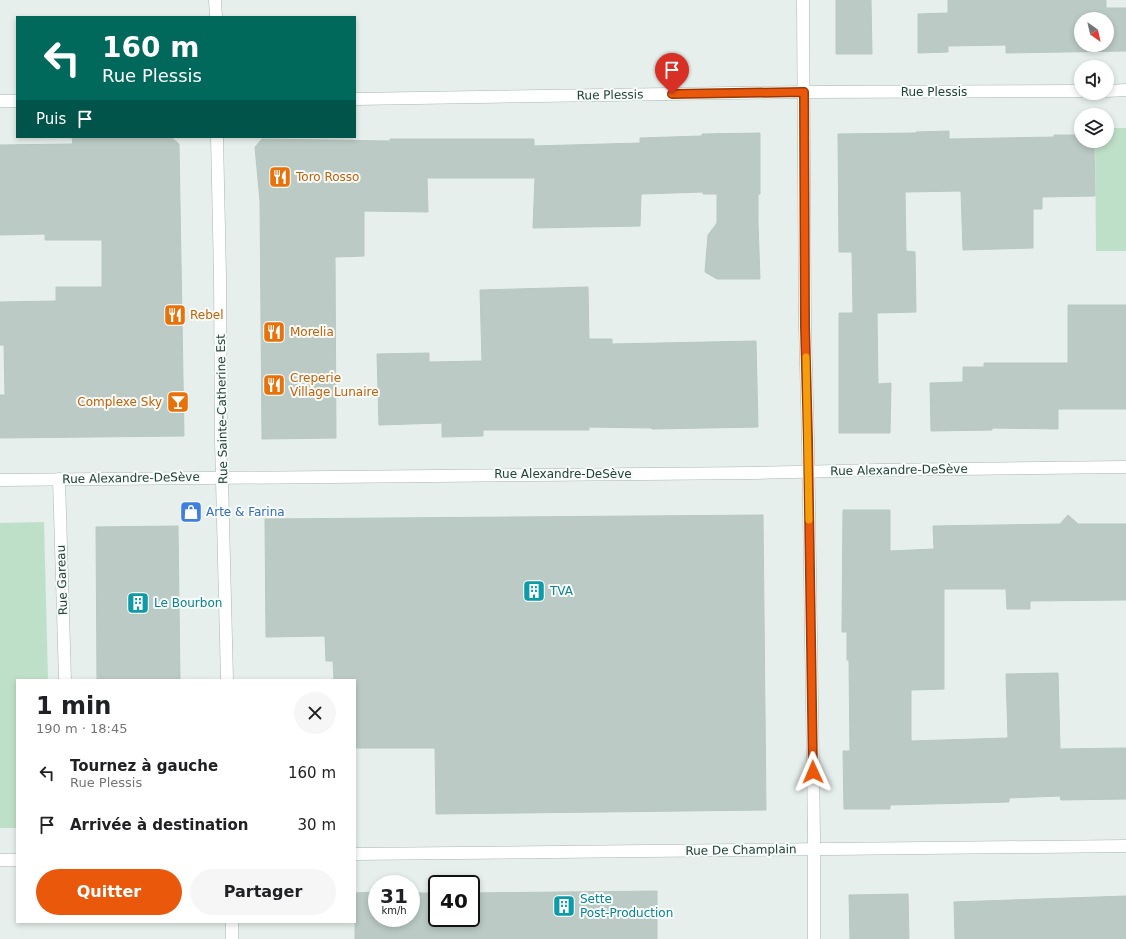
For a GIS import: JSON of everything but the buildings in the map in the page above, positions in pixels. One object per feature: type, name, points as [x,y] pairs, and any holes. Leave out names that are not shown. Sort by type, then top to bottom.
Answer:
[{"type":"street","points":[[216,0],[216,16]]},
{"type":"street","points":[[803,0],[805,326],[814,849],[814,939]]},
{"type":"street","points":[[1114,91],[1126,90]]},
{"type":"street","name":"Rue Plessis","points":[[356,99],[804,92],[1074,91]]},
{"type":"street","points":[[0,102],[16,101]]},
{"type":"street","name":"Rue Sainte-Catherine Est","points":[[217,138],[227,679]]},
{"type":"street","name":"Rue Alexandre-DeSève","points":[[0,480],[1126,468]]},
{"type":"street","name":"Rue Gareau","points":[[59,479],[65,679]]},
{"type":"street","name":"Rue De Champlain","points":[[356,854],[1126,846]]},
{"type":"street","points":[[0,860],[16,860]]},
{"type":"street","points":[[232,923],[232,939]]},
{"type":"green space","points":[[1114,128],[1126,128],[1126,251],[1096,251],[1095,148],[1114,148]]},
{"type":"green space","points":[[44,522],[48,679],[16,679],[16,828],[0,828],[0,523]]},
{"type":"slow traffic","points":[[806,357],[809,520]]},
{"type":"place","name":"Toro Rosso","points":[[280,177]]},
{"type":"place","name":"Rebel","points":[[175,315]]},
{"type":"place","name":"Morelia","points":[[274,332]]},
{"type":"place","name":"Creperie Village Lunaire","points":[[274,385]]},
{"type":"place","name":"Complexe Sky","points":[[178,402]]},
{"type":"place","name":"Arte & Farina","points":[[191,512]]},
{"type":"place","name":"TVA","points":[[534,591]]},
{"type":"place","name":"Le Bourbon","points":[[138,603]]},
{"type":"place","name":"Sette Post-Production","points":[[564,906]]},
{"type":"route","points":[[672,94],[804,92],[805,326],[813,772]]}]
